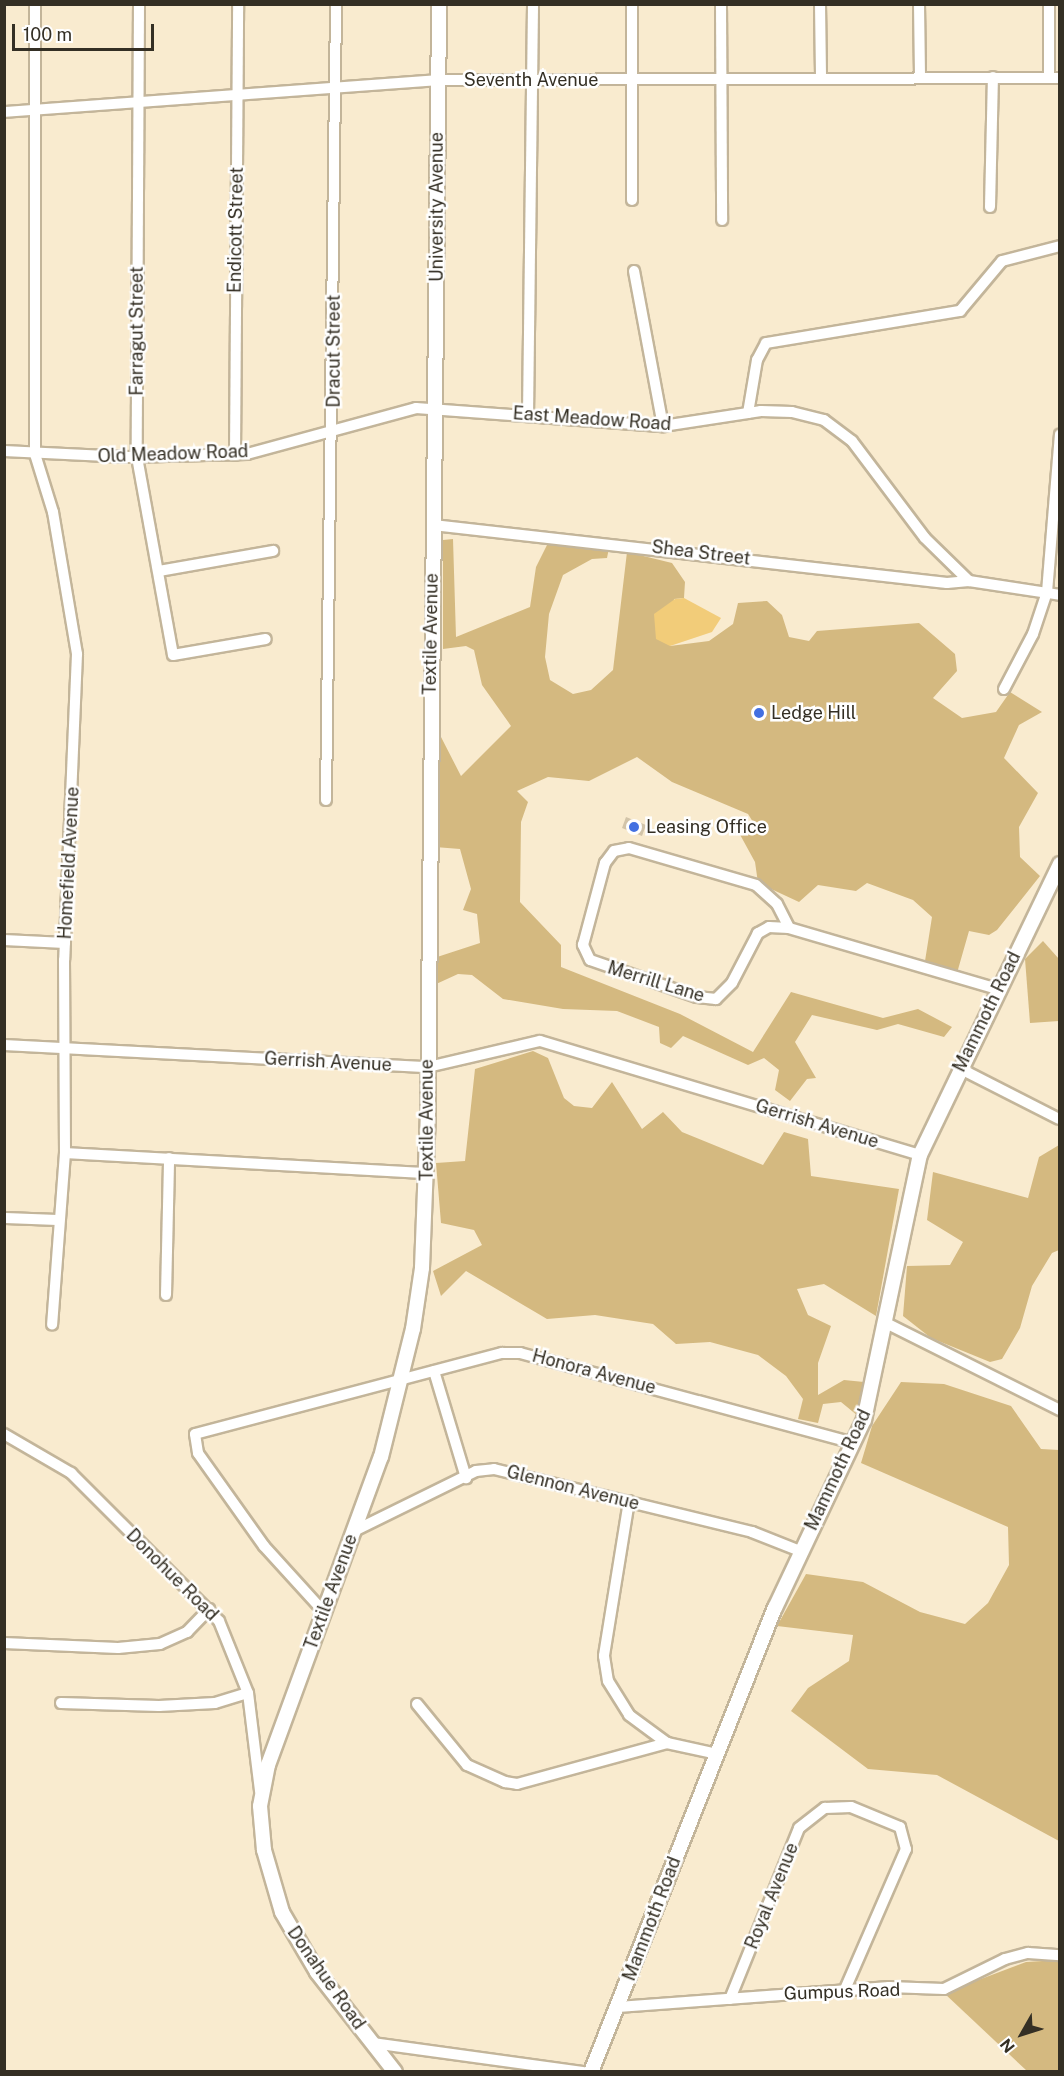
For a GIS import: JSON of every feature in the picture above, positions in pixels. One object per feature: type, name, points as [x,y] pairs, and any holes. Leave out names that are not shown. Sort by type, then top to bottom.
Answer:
[{"type":"main road","name":"University Avenue","points":[[434,408],[439,4]]},
{"type":"main road","name":"Textile Avenue","points":[[260,1806],[268,1765],[354,1531],[401,1381],[422,1268],[427,1173],[434,408]]},
{"type":"main road","name":"Mammoth Road","points":[[591,2072],[800,1551],[853,1443],[873,1391],[920,1155],[959,1068],[1059,864]]},
{"type":"main road","name":"Donahue Road","points":[[260,1806],[264,1850],[282,1912],[317,1972],[395,2072]]},
{"type":"street","name":"Homefield Avenue","points":[[35,4],[36,109],[31,391],[35,454],[53,512],[77,654],[65,943],[64,1153],[52,1325]]},
{"type":"street","name":"Farragut Street","points":[[139,4],[137,457],[159,571],[172,655],[266,639]]},
{"type":"street","name":"Endicott Street","points":[[235,455],[238,4]]},
{"type":"street","name":"Dracut Street","points":[[326,800],[334,429],[336,4]]},
{"type":"street","points":[[528,415],[533,4]]},
{"type":"street","points":[[632,4],[632,200]]},
{"type":"street","points":[[722,4],[722,220]]},
{"type":"street","points":[[820,4],[821,78]]},
{"type":"street","points":[[919,4],[920,76]]},
{"type":"street","points":[[1048,4],[1054,78]]},
{"type":"street","name":"Seventh Avenue","points":[[4,112],[438,80],[920,76],[1054,78]]},
{"type":"street","points":[[990,207],[993,76]]},
{"type":"street","points":[[748,413],[757,360],[766,343],[960,311],[1002,261],[1059,246]]},
{"type":"street","points":[[634,271],[663,426]]},
{"type":"street","name":"Old Meadow Road","points":[[4,451],[137,457],[235,455],[277,448],[384,413],[434,408],[479,411]]},
{"type":"street","name":"East Meadow Road","points":[[479,411],[663,426],[748,413],[811,416],[843,433],[876,468],[925,538],[969,581]]},
{"type":"street","points":[[1004,689],[1032,634],[1047,592],[1059,435]]},
{"type":"street","name":"Shea Street","points":[[433,525],[946,583],[969,581]]},
{"type":"street","points":[[159,571],[273,551]]},
{"type":"street","points":[[969,581],[1059,595]]},
{"type":"street","name":"Merrill Lane","points":[[789,928],[777,904],[756,885],[621,849],[605,863],[583,945],[590,960],[697,997],[716,999],[732,983],[758,933],[769,927],[789,928],[998,989]]},
{"type":"street","points":[[4,940],[65,943]]},
{"type":"street","name":"Gerrish Avenue","points":[[4,1045],[428,1067],[540,1041],[920,1155]]},
{"type":"street","points":[[959,1068],[1059,1119]]},
{"type":"street","points":[[64,1153],[427,1173]]},
{"type":"street","points":[[166,1295],[170,1158]]},
{"type":"street","points":[[4,1218],[59,1220]]},
{"type":"street","points":[[886,1323],[1059,1410]]},
{"type":"street","name":"Honora Avenue","points":[[324,1612],[264,1546],[198,1453],[194,1435],[208,1427],[401,1381],[502,1353],[534,1355],[853,1443]]},
{"type":"street","points":[[434,1371],[466,1478]]},
{"type":"street","name":"Donohue Road","points":[[4,1434],[71,1473],[209,1609],[231,1642],[248,1693],[260,1806]]},
{"type":"street","name":"Glennon Avenue","points":[[354,1531],[466,1478],[476,1471],[511,1471],[752,1532],[800,1551]]},
{"type":"street","points":[[629,1501],[604,1656],[617,1702],[667,1743],[717,1754]]},
{"type":"street","points":[[4,1643],[118,1648],[160,1644],[187,1632],[209,1609]]},
{"type":"street","points":[[61,1703],[159,1706],[215,1703],[248,1693]]},
{"type":"street","points":[[417,1704],[467,1765],[505,1782],[516,1784],[667,1743]]},
{"type":"street","name":"Royal Avenue","points":[[730,1999],[800,1828],[825,1808],[851,1807],[900,1827],[906,1849],[845,1989]]},
{"type":"street","name":"Gumpus Road","points":[[618,2007],[845,1989],[944,1989],[1005,1959],[1028,1953],[1059,1955]]},
{"type":"street","points":[[372,2043],[583,2072]]},
{"type":"shaded area","points":[[453,539],[456,637],[530,607],[536,567],[548,543],[609,548],[607,558],[592,559],[563,575],[549,614],[545,657],[550,680],[573,694],[591,690],[613,670],[627,552],[672,563],[685,582],[684,598],[674,599],[670,646],[709,641],[733,624],[738,603],[767,601],[782,615],[789,637],[809,641],[817,631],[919,623],[955,654],[957,671],[933,698],[962,718],[996,712],[1010,692],[1042,712],[1019,725],[1004,758],[1038,793],[1019,827],[1020,857],[1040,876],[997,930],[989,935],[969,931],[957,973],[925,961],[932,917],[913,900],[867,883],[856,891],[818,885],[799,902],[758,883],[755,862],[738,831],[753,822],[748,814],[672,782],[637,757],[589,781],[548,777],[517,791],[528,802],[521,822],[520,902],[561,945],[561,967],[680,1014],[753,1052],[791,992],[883,1018],[918,1009],[952,1027],[944,1037],[898,1024],[877,1030],[812,1015],[795,1042],[816,1078],[807,1079],[790,1101],[775,1090],[779,1070],[764,1058],[748,1065],[683,1036],[671,1048],[660,1043],[659,1027],[617,1011],[563,1009],[503,999],[472,975],[458,974],[434,985],[431,959],[480,943],[477,914],[463,910],[471,889],[460,849],[435,847],[441,737],[461,776],[511,726],[482,685],[474,650],[466,646],[443,649],[443,540]]},
{"type":"shaded area","points":[[684,598],[721,618],[712,632],[670,646],[656,639],[654,614],[675,599]]},
{"type":"shaded area","points":[[1043,941],[1059,959],[1059,1021],[1030,1023],[1025,959]]},
{"type":"shaded area","points":[[533,1051],[548,1058],[564,1098],[574,1106],[592,1108],[612,1082],[642,1129],[663,1112],[682,1132],[763,1165],[784,1132],[808,1139],[811,1176],[899,1189],[876,1316],[824,1284],[797,1289],[808,1315],[831,1326],[818,1363],[818,1395],[844,1380],[864,1382],[858,1416],[841,1402],[823,1404],[818,1423],[798,1419],[803,1399],[786,1376],[758,1355],[710,1342],[676,1344],[653,1324],[595,1315],[547,1319],[466,1271],[441,1296],[433,1271],[482,1245],[474,1230],[441,1223],[436,1163],[465,1161],[475,1069]]},
{"type":"shaded area","points":[[1059,1145],[1059,1250],[1052,1253],[1032,1286],[1020,1328],[1002,1359],[990,1362],[931,1338],[903,1316],[907,1266],[950,1265],[963,1242],[927,1220],[933,1172],[1028,1198],[1039,1157]]},
{"type":"shaded area","points":[[901,1382],[944,1384],[1011,1406],[1041,1449],[1059,1450],[1059,1841],[937,1775],[868,1769],[791,1711],[808,1688],[849,1661],[853,1635],[777,1626],[806,1574],[863,1582],[920,1612],[965,1624],[988,1603],[1009,1565],[1008,1527],[861,1463],[872,1426]]},
{"type":"shaded area","points":[[1059,1960],[1059,2071],[1027,2071],[944,1993],[1026,1962]]},
{"type":"building","name":"Leasing Office","points":[[626,817],[646,825],[642,836],[622,828]]},
{"type":"place","name":"Ledge Hill","points":[[759,713]]},
{"type":"place","name":"Leasing Office","points":[[634,827]]}]
